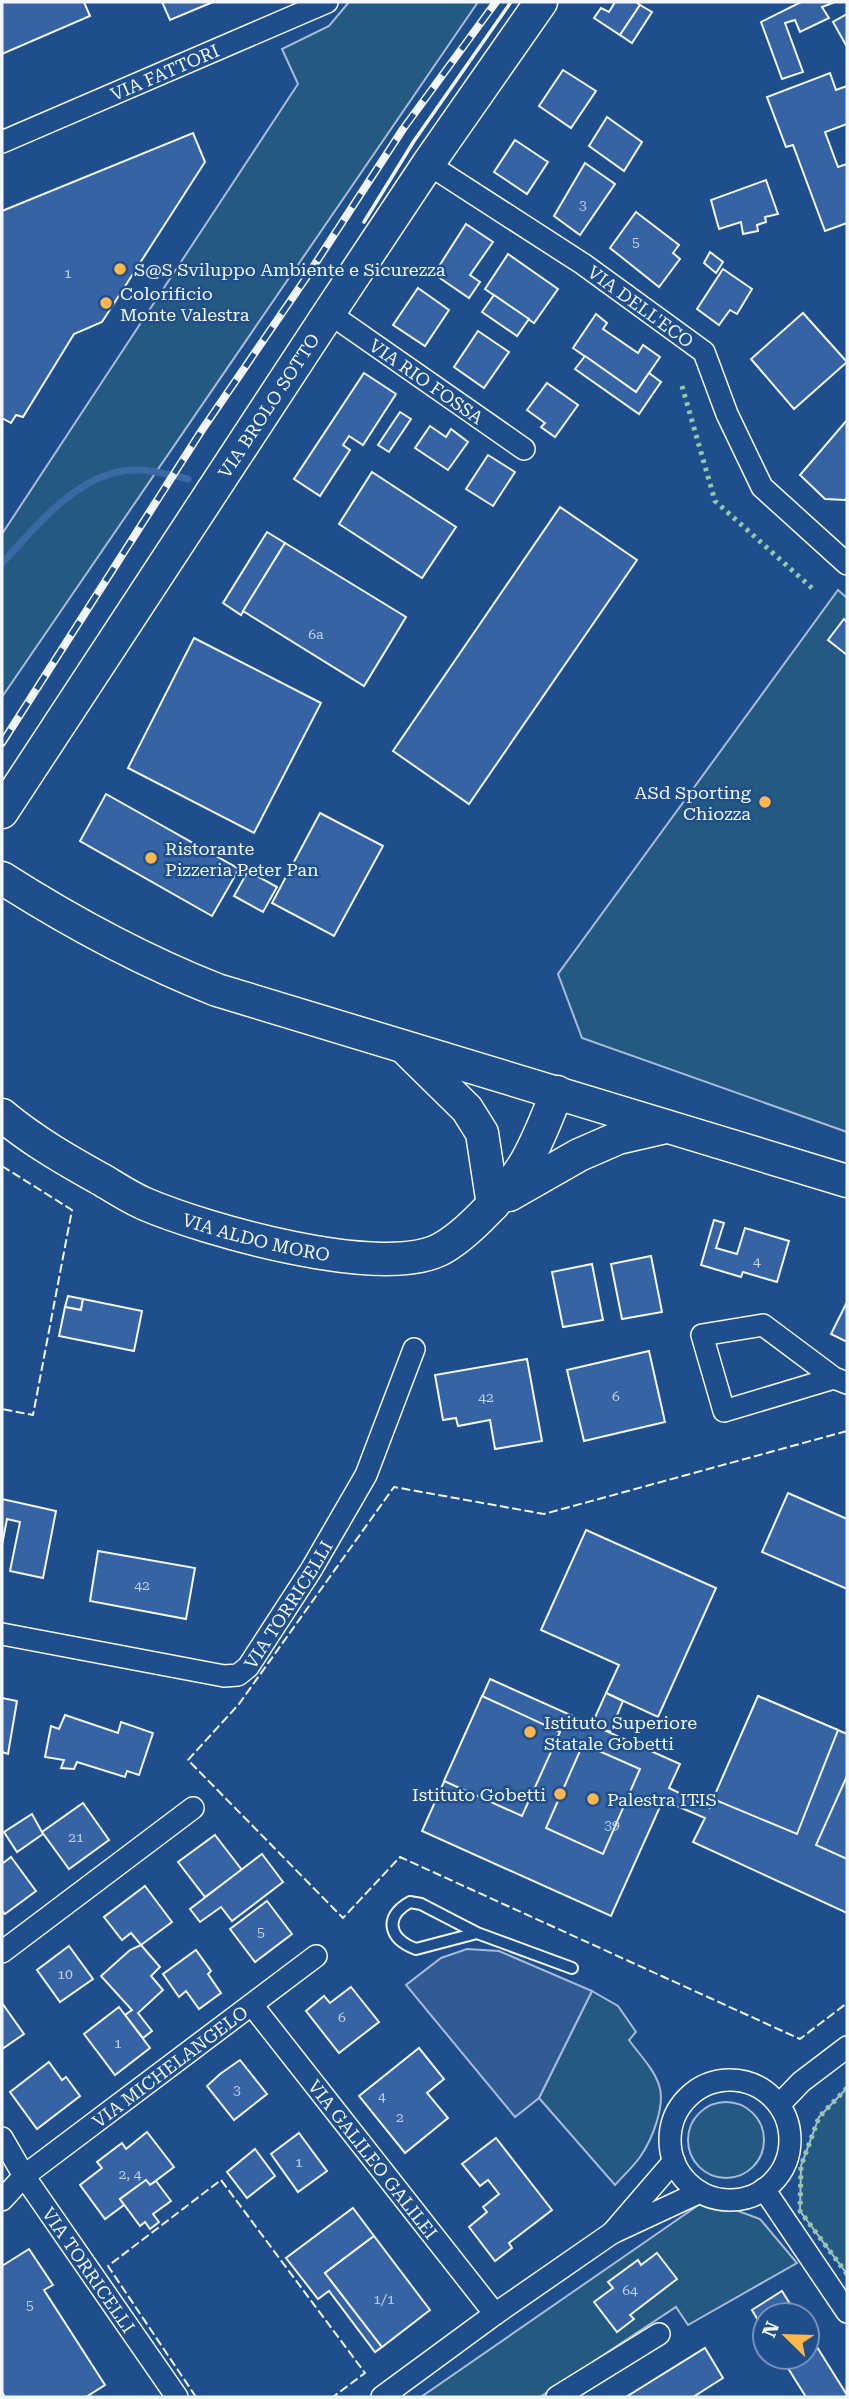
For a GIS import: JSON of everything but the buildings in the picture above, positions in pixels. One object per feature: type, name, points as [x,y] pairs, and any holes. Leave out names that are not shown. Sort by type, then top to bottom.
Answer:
[{"type":"main road","name":"VIA BROLO SOTTO","points":[[2,812],[328,313],[541,2]]},
{"type":"main road","points":[[2,878],[45,906],[157,966],[217,990],[847,1181]]},
{"type":"main road","points":[[402,1046],[467,1109],[482,1133],[493,1205]]},
{"type":"main road","points":[[493,1205],[503,1159],[533,1114],[557,1092]]},
{"type":"main road","name":"VIA ALDO MORO","points":[[9,1123],[143,1203],[199,1224],[329,1255],[389,1260],[439,1250],[493,1205],[569,1161],[618,1138],[669,1126]]},
{"type":"street","name":"VIA FATTORI","points":[[2,142],[327,2]]},
{"type":"street","name":"VIA DELL'ECO","points":[[428,164],[583,264],[704,352],[727,414],[762,488],[847,564]]},
{"type":"street","name":"VIA RIO FOSSA","points":[[328,313],[524,449]]},
{"type":"street","points":[[763,1325],[841,1380],[724,1411],[702,1335],[763,1325]]},
{"type":"street","name":"VIA TORRICELLI","points":[[2,1634],[223,1676],[238,1675],[248,1667],[311,1570],[366,1475],[414,1349]]},
{"type":"street","points":[[2,1952],[193,1808]]},
{"type":"street","name":"VIA MICHELANGELO","points":[[2,2200],[24,2176],[316,1956]]},
{"type":"street","name":"VIA GALILEO GALILEI","points":[[252,2005],[495,2314]]},
{"type":"street","points":[[779,2105],[801,2082],[847,2047]]},
{"type":"street","points":[[717,2081],[740,2081],[763,2090],[779,2105],[787,2123],[787,2156],[775,2179],[764,2189],[752,2195],[729,2200],[700,2192],[687,2182],[674,2161],[670,2136],[675,2116],[682,2104],[697,2089],[717,2081]]},
{"type":"street","name":"VIA TORRICELLI","points":[[2,2138],[24,2176],[177,2397]]},
{"type":"street","points":[[612,2233],[674,2161]]},
{"type":"street","points":[[764,2189],[847,2312]]},
{"type":"street","points":[[382,2397],[612,2233],[700,2192]]},
{"type":"street","points":[[557,2397],[659,2334]]},
{"type":"lane","points":[[477,1933],[416,1949],[396,1939],[393,1922],[399,1908],[410,1902],[421,1904],[477,1933],[572,1968]]},
{"type":"shaded area","points":[[349,2],[478,2],[2,697],[2,534],[298,84],[282,49],[329,26]]},
{"type":"shaded area","name":"ASd Sporting Chiozza","points":[[838,590],[847,598],[847,1132],[582,1038],[558,974]]},
{"type":"shaded area","points":[[467,1949],[499,1951],[592,1991],[539,2098],[515,2117],[406,1985],[441,1958]]},
{"type":"shaded area","points":[[592,1991],[618,2006],[636,2032],[629,2040],[654,2073],[661,2093],[657,2122],[645,2150],[615,2185],[539,2098]]},
{"type":"shaded area","points":[[847,2088],[847,2274],[800,2211],[801,2166],[819,2117]]},
{"type":"shaded area","points":[[726,2102],[740,2105],[753,2113],[761,2126],[764,2140],[761,2154],[753,2167],[740,2175],[726,2178],[712,2175],[699,2167],[691,2154],[688,2140],[691,2126],[699,2113],[712,2105]]},
{"type":"shaded area","points":[[700,2204],[730,2208],[760,2219],[797,2263],[688,2325],[676,2307],[540,2397],[421,2397]]},
{"type":"waterway","points":[[2,563],[63,501],[99,478],[140,470],[188,479]]},
{"type":"railway","points":[[2,743],[202,430],[403,129],[496,2]]},
{"type":"hedge","points":[[682,386],[715,501],[813,589]]},
{"type":"hedge","points":[[847,2088],[819,2117],[801,2166],[800,2211],[847,2274]]},
{"type":"fence","points":[[2,1166],[72,1210],[33,1415],[2,1409]]},
{"type":"fence","points":[[847,1431],[544,1514],[394,1487],[239,1704],[188,1760],[343,1918],[400,1857],[800,2039],[847,2003]]},
{"type":"fence","points":[[196,2397],[108,2266],[221,2180],[365,2373],[333,2397]]},
{"type":"wall","points":[[364,222],[414,141],[511,2]]},
{"type":"place","name":"S@S Sviluppo Ambiente e Sicurezza","points":[[120,269]]},
{"type":"place","name":"Colorificio Monte Valestra","points":[[106,303]]},
{"type":"place","name":"ASd Sporting Chiozza","points":[[765,802]]},
{"type":"place","name":"Ristorante Pizzeria Peter Pan","points":[[151,858]]},
{"type":"place","name":"Istituto Superiore Statale Gobetti","points":[[530,1732]]},
{"type":"place","name":"Istituto Gobetti","points":[[560,1794]]},
{"type":"place","name":"Palestra ITIS","points":[[593,1799]]}]
